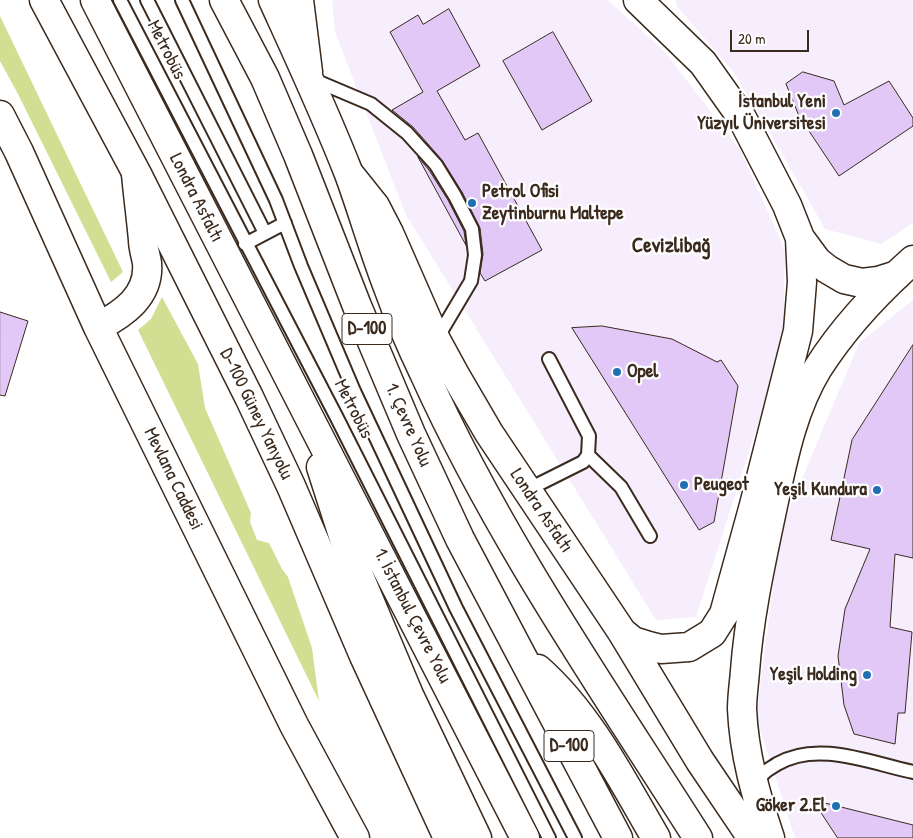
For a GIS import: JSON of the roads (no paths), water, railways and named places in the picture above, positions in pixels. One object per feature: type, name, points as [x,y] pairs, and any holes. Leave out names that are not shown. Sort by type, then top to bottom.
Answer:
[{"type":"main road","name":"D-100 Güney Yanyolu","points":[[44,0],[136,172],[249,397],[291,486],[364,656],[448,838]]},
{"type":"main road","name":"Londra Asfaltı","points":[[95,0],[246,297],[298,394]]},
{"type":"main road","name":"1. Çevre Yolu","points":[[224,0],[265,78],[411,434],[460,539],[618,838]]},
{"type":"main road","points":[[273,0],[309,78],[349,174],[389,290],[424,374],[463,453],[504,529],[698,838]]},
{"type":"main road","points":[[299,0],[309,78]]},
{"type":"main road","points":[[638,0],[656,15],[703,63],[742,118],[787,205],[800,238],[817,261],[827,270],[844,280],[862,283],[878,281],[905,267]]},
{"type":"main road","name":"Mevlana Caddesi","points":[[0,115],[19,152],[98,327],[282,700],[355,838]]},
{"type":"main road","points":[[98,327],[116,318],[138,300],[145,283],[147,265],[143,247],[136,172]]},
{"type":"main road","name":"Londra Asfaltı","points":[[349,174],[382,219],[436,340],[489,433],[622,632],[700,761],[752,838]]},
{"type":"main road","points":[[622,632],[633,641],[661,649],[689,647],[712,633],[724,614],[798,331],[802,282],[800,238]]},
{"type":"main road","points":[[770,838],[754,788],[746,745],[742,708],[746,657],[756,584],[791,431],[802,400],[818,369],[838,338],[864,308],[905,267]]},
{"type":"main road","points":[[298,394],[346,545],[409,695],[477,838]]},
{"type":"main road","name":"1. İstanbul Çevre Yolu","points":[[298,394],[525,838]]},
{"type":"main road","points":[[520,653],[554,683],[586,723],[656,838]]},
{"type":"lane","name":"Metrobüs","points":[[120,0],[349,443],[549,838]]},
{"type":"lane","points":[[147,0],[265,233]]},
{"type":"lane","points":[[182,0],[276,200],[301,266],[354,391],[443,580],[573,834]]},
{"type":"lane","points":[[309,78],[371,104],[407,133],[436,165],[472,229],[475,255],[471,281],[436,340]]},
{"type":"lane","points":[[245,244],[285,223]]},
{"type":"lane","points":[[527,490],[583,462],[588,455],[589,436],[549,359]]},
{"type":"lane","points":[[588,455],[621,488],[650,536]]},
{"type":"lane","points":[[754,788],[765,772],[789,757],[808,753],[844,757],[913,772]]},
{"type":"place","name":"İstanbul Yeni Yüzyıl Üniversitesi","points":[[836,113]]},
{"type":"place","name":"Petrol Ofisi Zeytinburnu Maltepe","points":[[472,203]]},
{"type":"place","name":"Opel","points":[[617,372]]},
{"type":"place","name":"Peugeot","points":[[684,485]]},
{"type":"place","name":"Yeşil Kundura","points":[[877,490]]},
{"type":"place","name":"Yeşil Holding","points":[[867,675]]},
{"type":"place","name":"Göker 2.El","points":[[836,806]]},
{"type":"district","name":"Cevizlibağ","points":[[671,246]]}]
